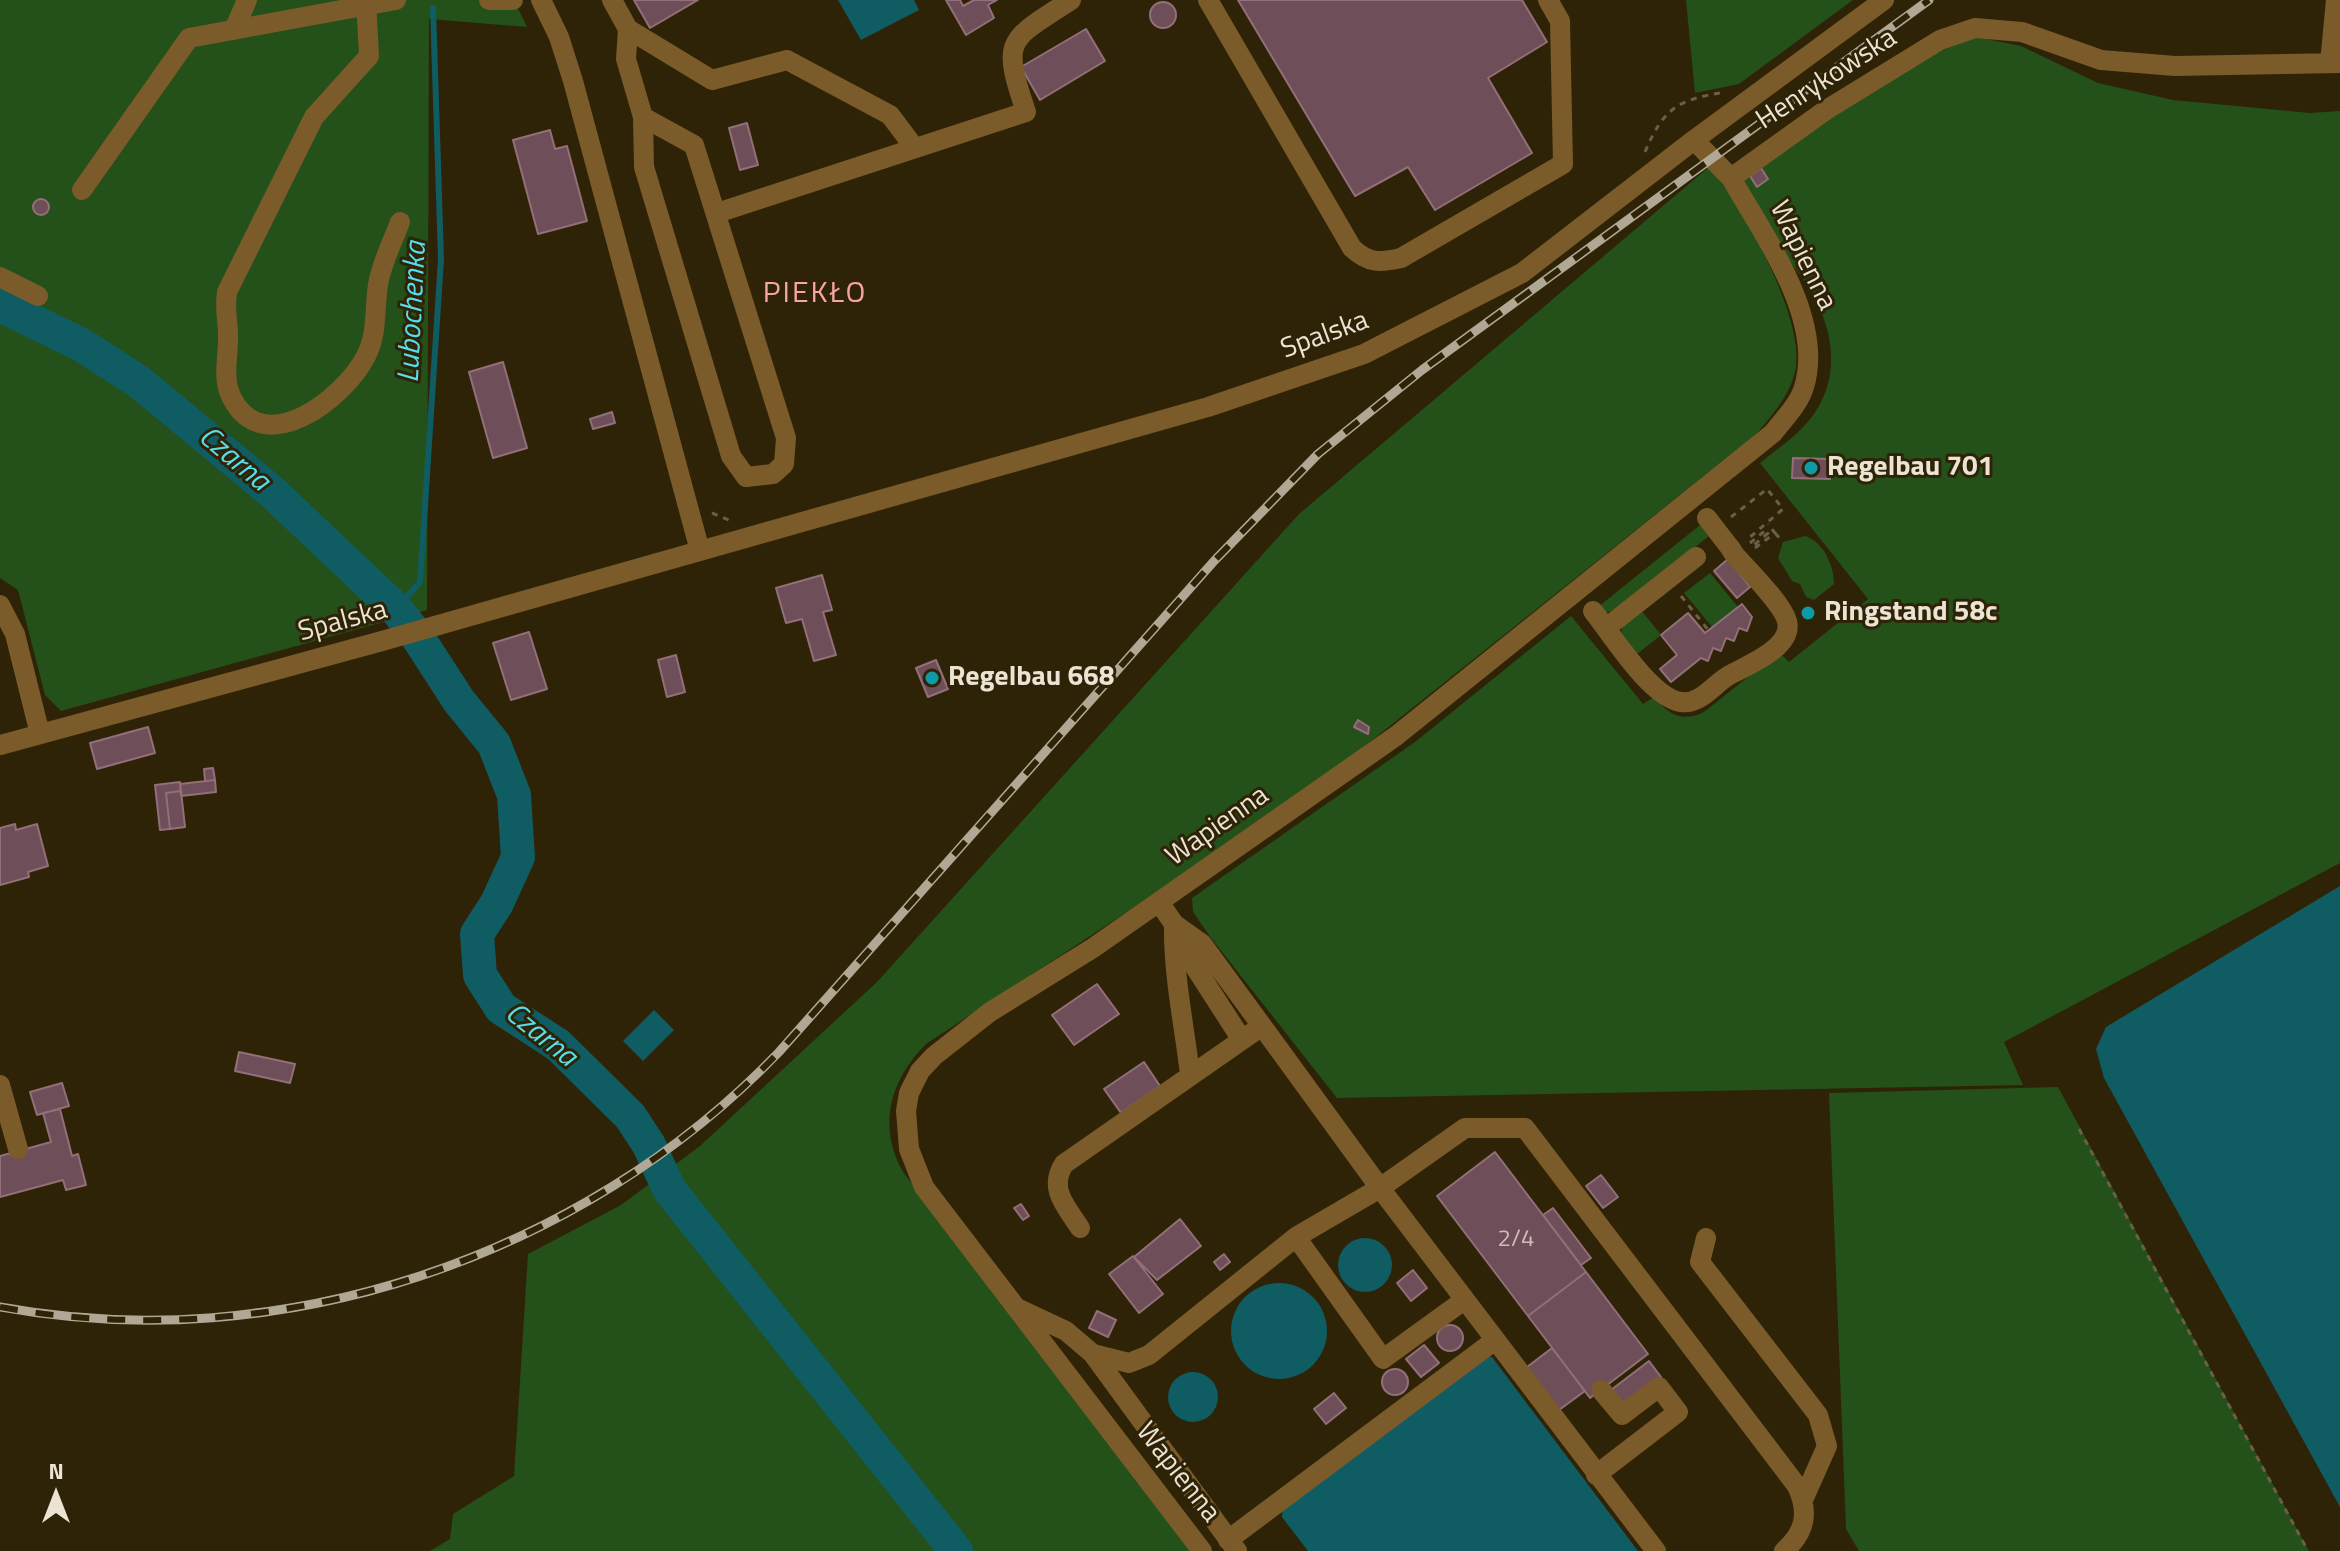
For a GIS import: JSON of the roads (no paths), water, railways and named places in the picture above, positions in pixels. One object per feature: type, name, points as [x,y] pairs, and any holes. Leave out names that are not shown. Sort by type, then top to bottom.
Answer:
[{"type":"street","points":[[234,30],[247,0]]},
{"type":"street","points":[[82,190],[189,38],[396,0]]},
{"type":"street","points":[[489,0],[513,0]]},
{"type":"street","points":[[541,0],[559,37],[573,81],[700,551]]},
{"type":"street","points":[[612,0],[628,29],[712,80],[787,60],[890,115],[914,147]]},
{"type":"street","points":[[717,213],[1026,112],[1010,65],[1012,48],[1029,27],[1071,0]]},
{"type":"street","points":[[1208,0],[1352,248],[1364,260],[1382,263],[1401,258],[1563,164],[1560,21],[1548,0]]},
{"type":"street","name":"Spalska","points":[[0,745],[382,641],[1208,407],[1364,354],[1522,273],[1694,140],[1884,0]]},
{"type":"street","points":[[2335,63],[2336,0]]},
{"type":"street","points":[[367,3],[369,56],[314,117],[227,292],[224,316],[229,337],[225,364],[231,395],[247,417],[274,427],[295,423],[330,398],[366,357],[377,321],[378,283],[400,222]]},
{"type":"street","name":"Henrykowska","points":[[1731,178],[1826,110],[1940,40],[1975,28],[2022,32],[2101,60],[2175,66],[2335,63]]},
{"type":"street","points":[[628,29],[626,59],[643,117],[644,167],[731,456],[746,477],[773,474],[784,464],[786,438],[694,145],[643,117]]},
{"type":"street","points":[[1694,140],[1731,178]]},
{"type":"street","name":"Wapienna","points":[[1202,1551],[924,1187],[913,1165],[906,1131],[909,1093],[920,1071],[953,1039],[1159,902],[1396,736],[1773,433],[1804,389],[1809,362],[1808,327],[1779,264],[1731,178]]},
{"type":"street","points":[[0,277],[38,296]]},
{"type":"street","points":[[1696,557],[1667,579],[1599,619],[1652,686],[1680,702],[1694,702],[1728,676],[1757,660],[1784,638],[1787,630],[1782,611],[1741,551],[1711,524]]},
{"type":"street","points":[[0,605],[15,634],[40,734]]},
{"type":"street","points":[[1728,676],[1739,658],[1774,629]]},
{"type":"street","points":[[1159,902],[1174,924],[1186,953],[1242,1040]]},
{"type":"street","points":[[1174,924],[1202,944],[1463,1301],[1656,1551]]},
{"type":"street","points":[[1174,924],[1173,961],[1180,983],[1190,1074]]},
{"type":"street","points":[[1080,1228],[1057,1193],[1056,1183],[1064,1164],[1262,1026]]},
{"type":"street","points":[[0,1085],[18,1149]]},
{"type":"street","points":[[1093,1354],[1129,1363],[1149,1355],[1296,1237],[1380,1188],[1465,1128],[1525,1128],[1788,1474],[1803,1500],[1806,1518],[1802,1531],[1784,1551]]},
{"type":"street","points":[[1296,1237],[1383,1359],[1463,1301]]},
{"type":"street","points":[[1706,1238],[1700,1262],[1818,1415],[1827,1446],[1803,1500]]},
{"type":"street","points":[[1013,1307],[1066,1331],[1093,1354],[1232,1545],[1494,1341]]},
{"type":"street","points":[[1596,1475],[1678,1412],[1659,1387],[1622,1415],[1601,1390]]},
{"type":"water","points":[[838,0],[914,0],[919,10],[861,40]]},
{"type":"water","points":[[2340,886],[2340,1507],[2104,1078],[2096,1049],[2106,1027]]},
{"type":"water","points":[[654,1010],[674,1030],[643,1061],[623,1041]]},
{"type":"water","points":[[1365,1238],[1384,1246],[1392,1265],[1384,1284],[1365,1292],[1346,1284],[1338,1265],[1346,1246]]},
{"type":"water","points":[[1279,1283],[1297,1287],[1313,1297],[1323,1313],[1327,1331],[1323,1349],[1313,1365],[1297,1375],[1279,1379],[1261,1375],[1245,1365],[1235,1349],[1231,1331],[1235,1313],[1245,1297],[1261,1287]]},
{"type":"water","points":[[1485,1356],[1492,1357],[1638,1551],[1308,1551],[1282,1517],[1283,1508]]},
{"type":"water","points":[[1193,1372],[1211,1379],[1218,1397],[1211,1415],[1193,1422],[1175,1415],[1168,1397],[1175,1379]]},
{"type":"waterway","name":"Lubochenka","points":[[396,609],[420,582],[441,259],[433,8]]},
{"type":"waterway","name":"Czarna","points":[[0,305],[82,345],[139,382],[271,491],[396,609],[415,633],[459,701],[494,744],[514,795],[518,857],[497,903],[477,934],[480,975],[501,1008],[558,1045],[630,1116],[649,1145],[669,1189],[956,1551]]},
{"type":"railway","points":[[0,1307],[106,1319],[212,1318],[318,1303],[421,1276],[520,1237],[613,1186],[700,1124],[779,1052],[1215,560],[1318,454],[1422,370],[1929,0]]},
{"type":"place","name":"Regelbau 701","points":[[1811,468]]},
{"type":"place","name":"Ringstand 58c","points":[[1808,613]]},
{"type":"place","name":"Regelbau 668","points":[[932,678]]},
{"type":"district","name":"PIEKŁO","points":[[815,295]]}]
